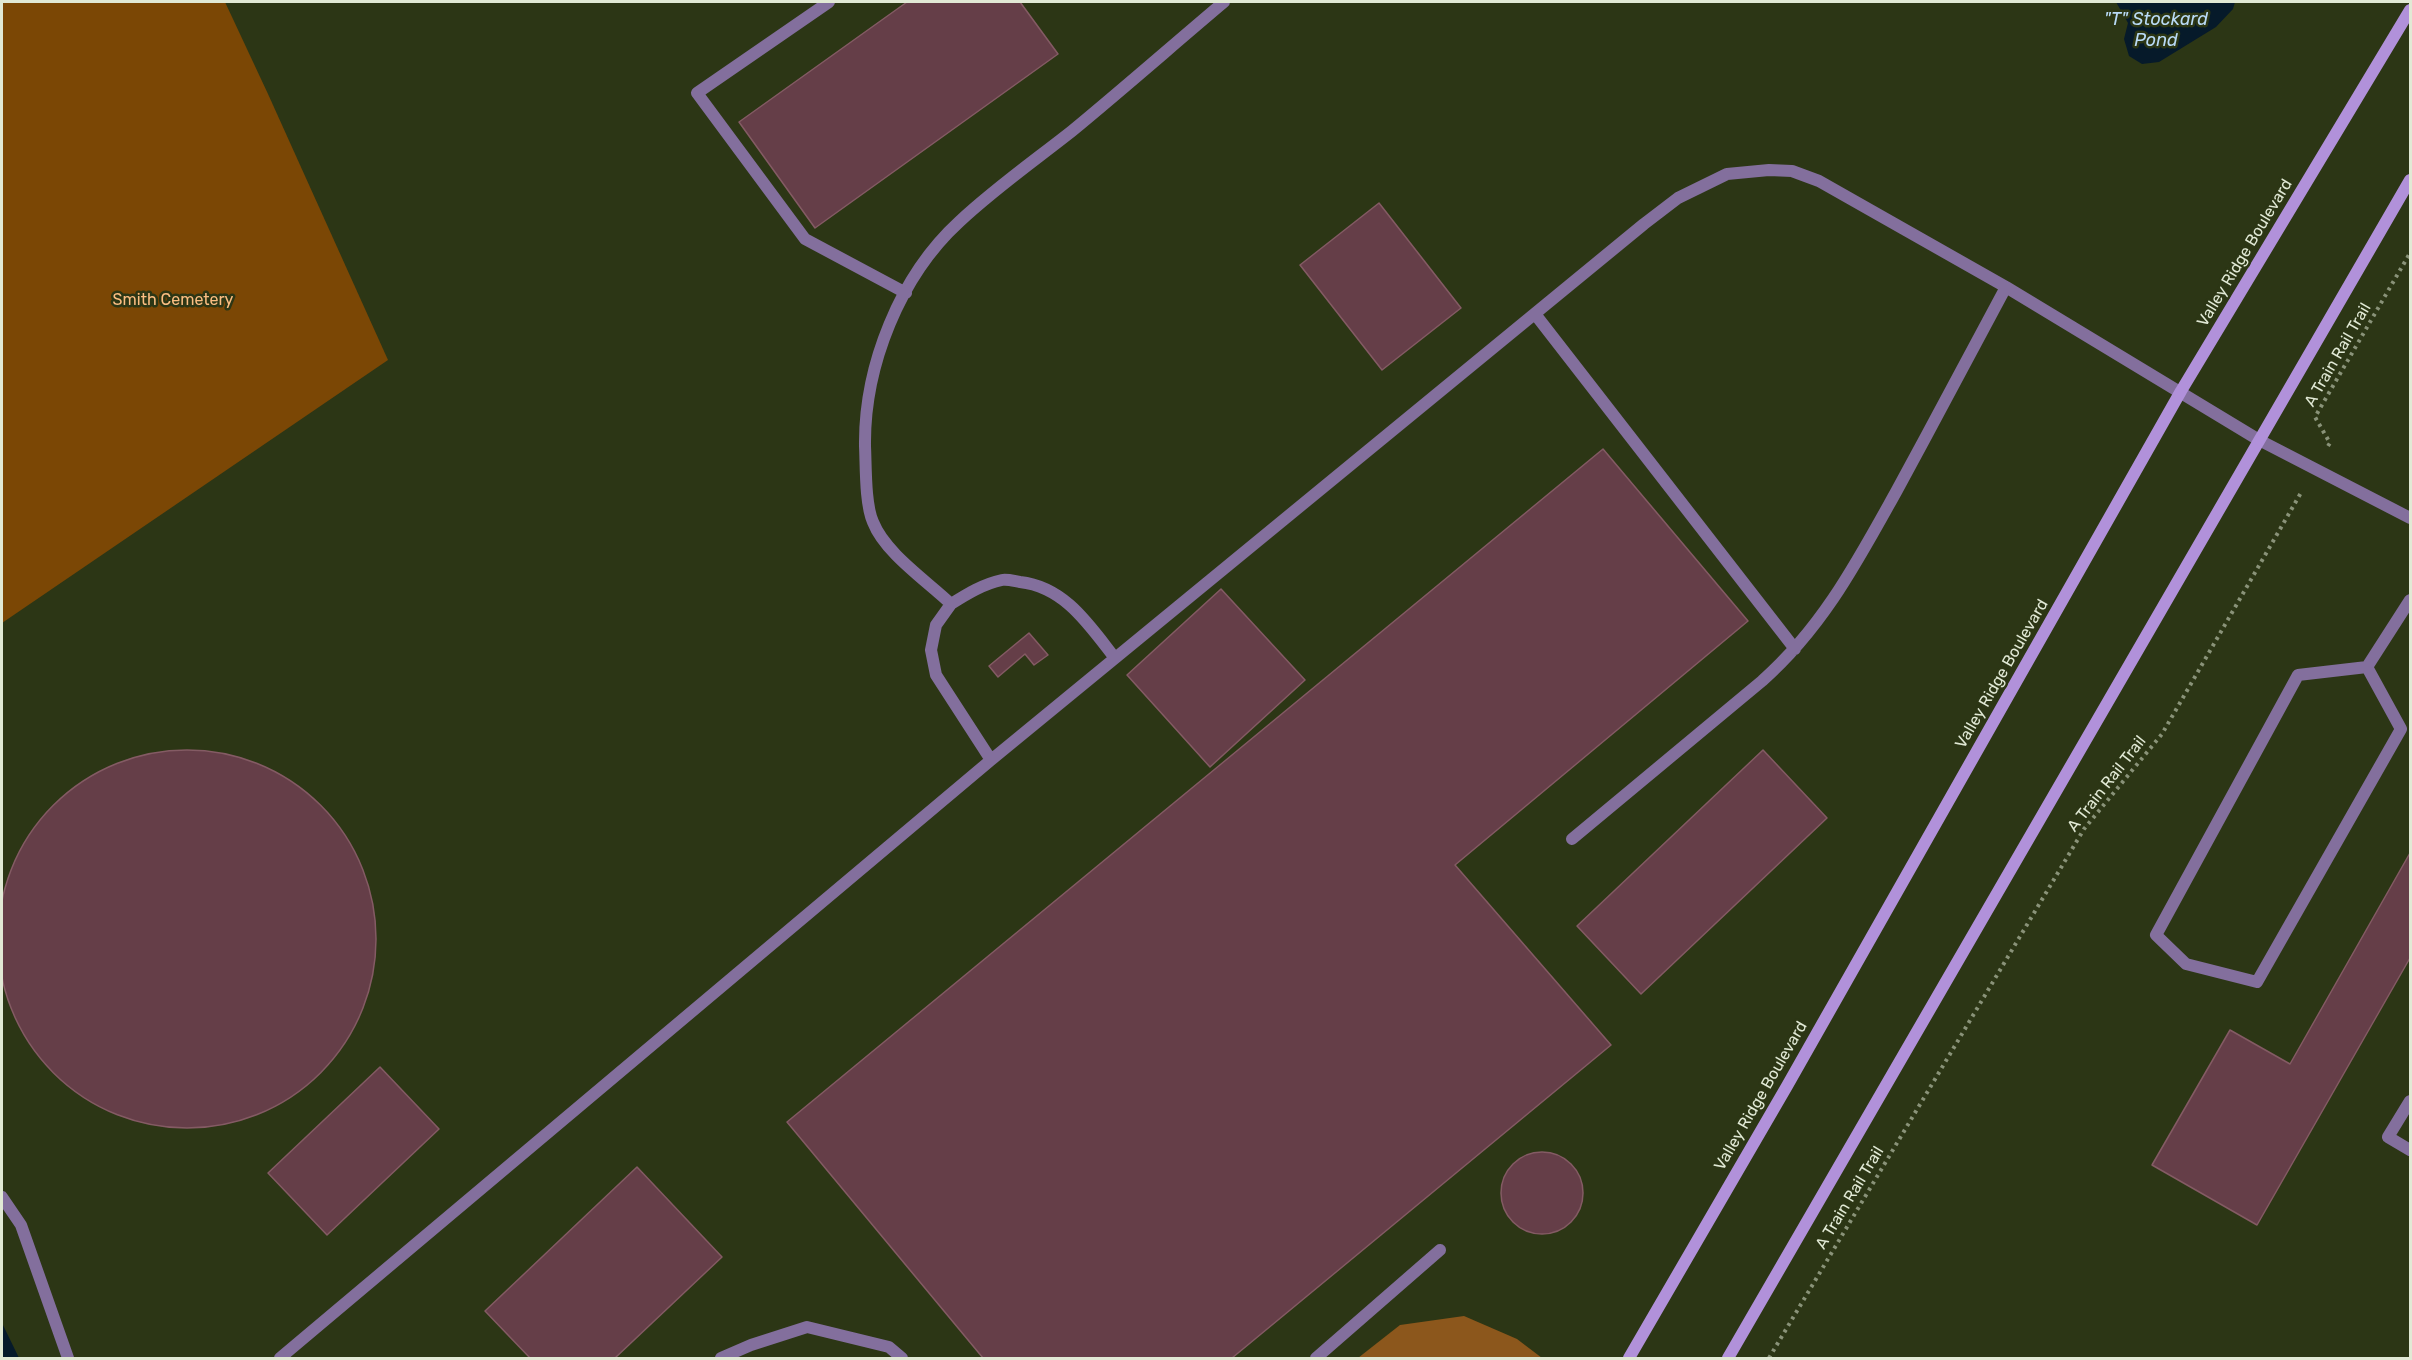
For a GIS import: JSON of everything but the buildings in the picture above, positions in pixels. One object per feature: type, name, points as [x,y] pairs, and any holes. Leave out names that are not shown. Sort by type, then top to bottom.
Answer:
[{"type":"main road","name":"Valley Ridge Boulevard","points":[[1629,1359],[2181,392],[2410,10]]},
{"type":"main road","points":[[1728,1359],[2410,180]]},
{"type":"lane","points":[[829,2],[698,93],[805,239],[906,293]]},
{"type":"lane","points":[[951,604],[889,548],[873,522],[866,477],[867,401],[887,331],[921,263],[958,222],[1071,131],[1224,2]]},
{"type":"lane","points":[[285,1357],[991,760],[1115,658],[1678,198],[1727,174],[1769,170],[1792,171],[1819,181],[2006,287],[2259,440],[2410,518]]},
{"type":"lane","points":[[1572,839],[1762,681],[1796,649],[1833,602],[1851,574],[2006,287]]},
{"type":"lane","points":[[1535,314],[1796,649]]},
{"type":"lane","points":[[991,760],[936,675],[931,650],[936,625],[951,604],[976,588],[1004,580],[1032,583],[1062,597],[1084,619],[1115,658]]},
{"type":"lane","points":[[2367,667],[2410,600]]},
{"type":"lane","points":[[2367,667],[2401,729],[2257,982],[2186,964],[2156,935],[2298,675],[2367,667]]},
{"type":"lane","points":[[2410,1101],[2388,1137],[2410,1149]]},
{"type":"lane","points":[[2,1197],[21,1225],[68,1359]]},
{"type":"lane","points":[[1316,1359],[1440,1250]]},
{"type":"lane","points":[[721,1359],[751,1345],[807,1328],[889,1347],[902,1359]]},
{"type":"path","name":"A Train Rail Trail","points":[[1769,1359],[2084,829],[2162,734],[2330,443],[2315,417],[2410,253]]},
{"type":"green space","name":"Smith Cemetery","points":[[2,2],[225,2],[388,360],[2,623]]},
{"type":"shaded area","points":[[1464,1316],[1517,1339],[1542,1358],[1358,1358],[1400,1325]]},
{"type":"water","name":"\"T\" Stockard Pond","points":[[2116,2],[2235,2],[2233,9],[2216,27],[2159,62],[2142,64],[2129,56],[2124,39],[2128,23]]},
{"type":"water","points":[[2,1323],[19,1358],[2,1358]]}]
